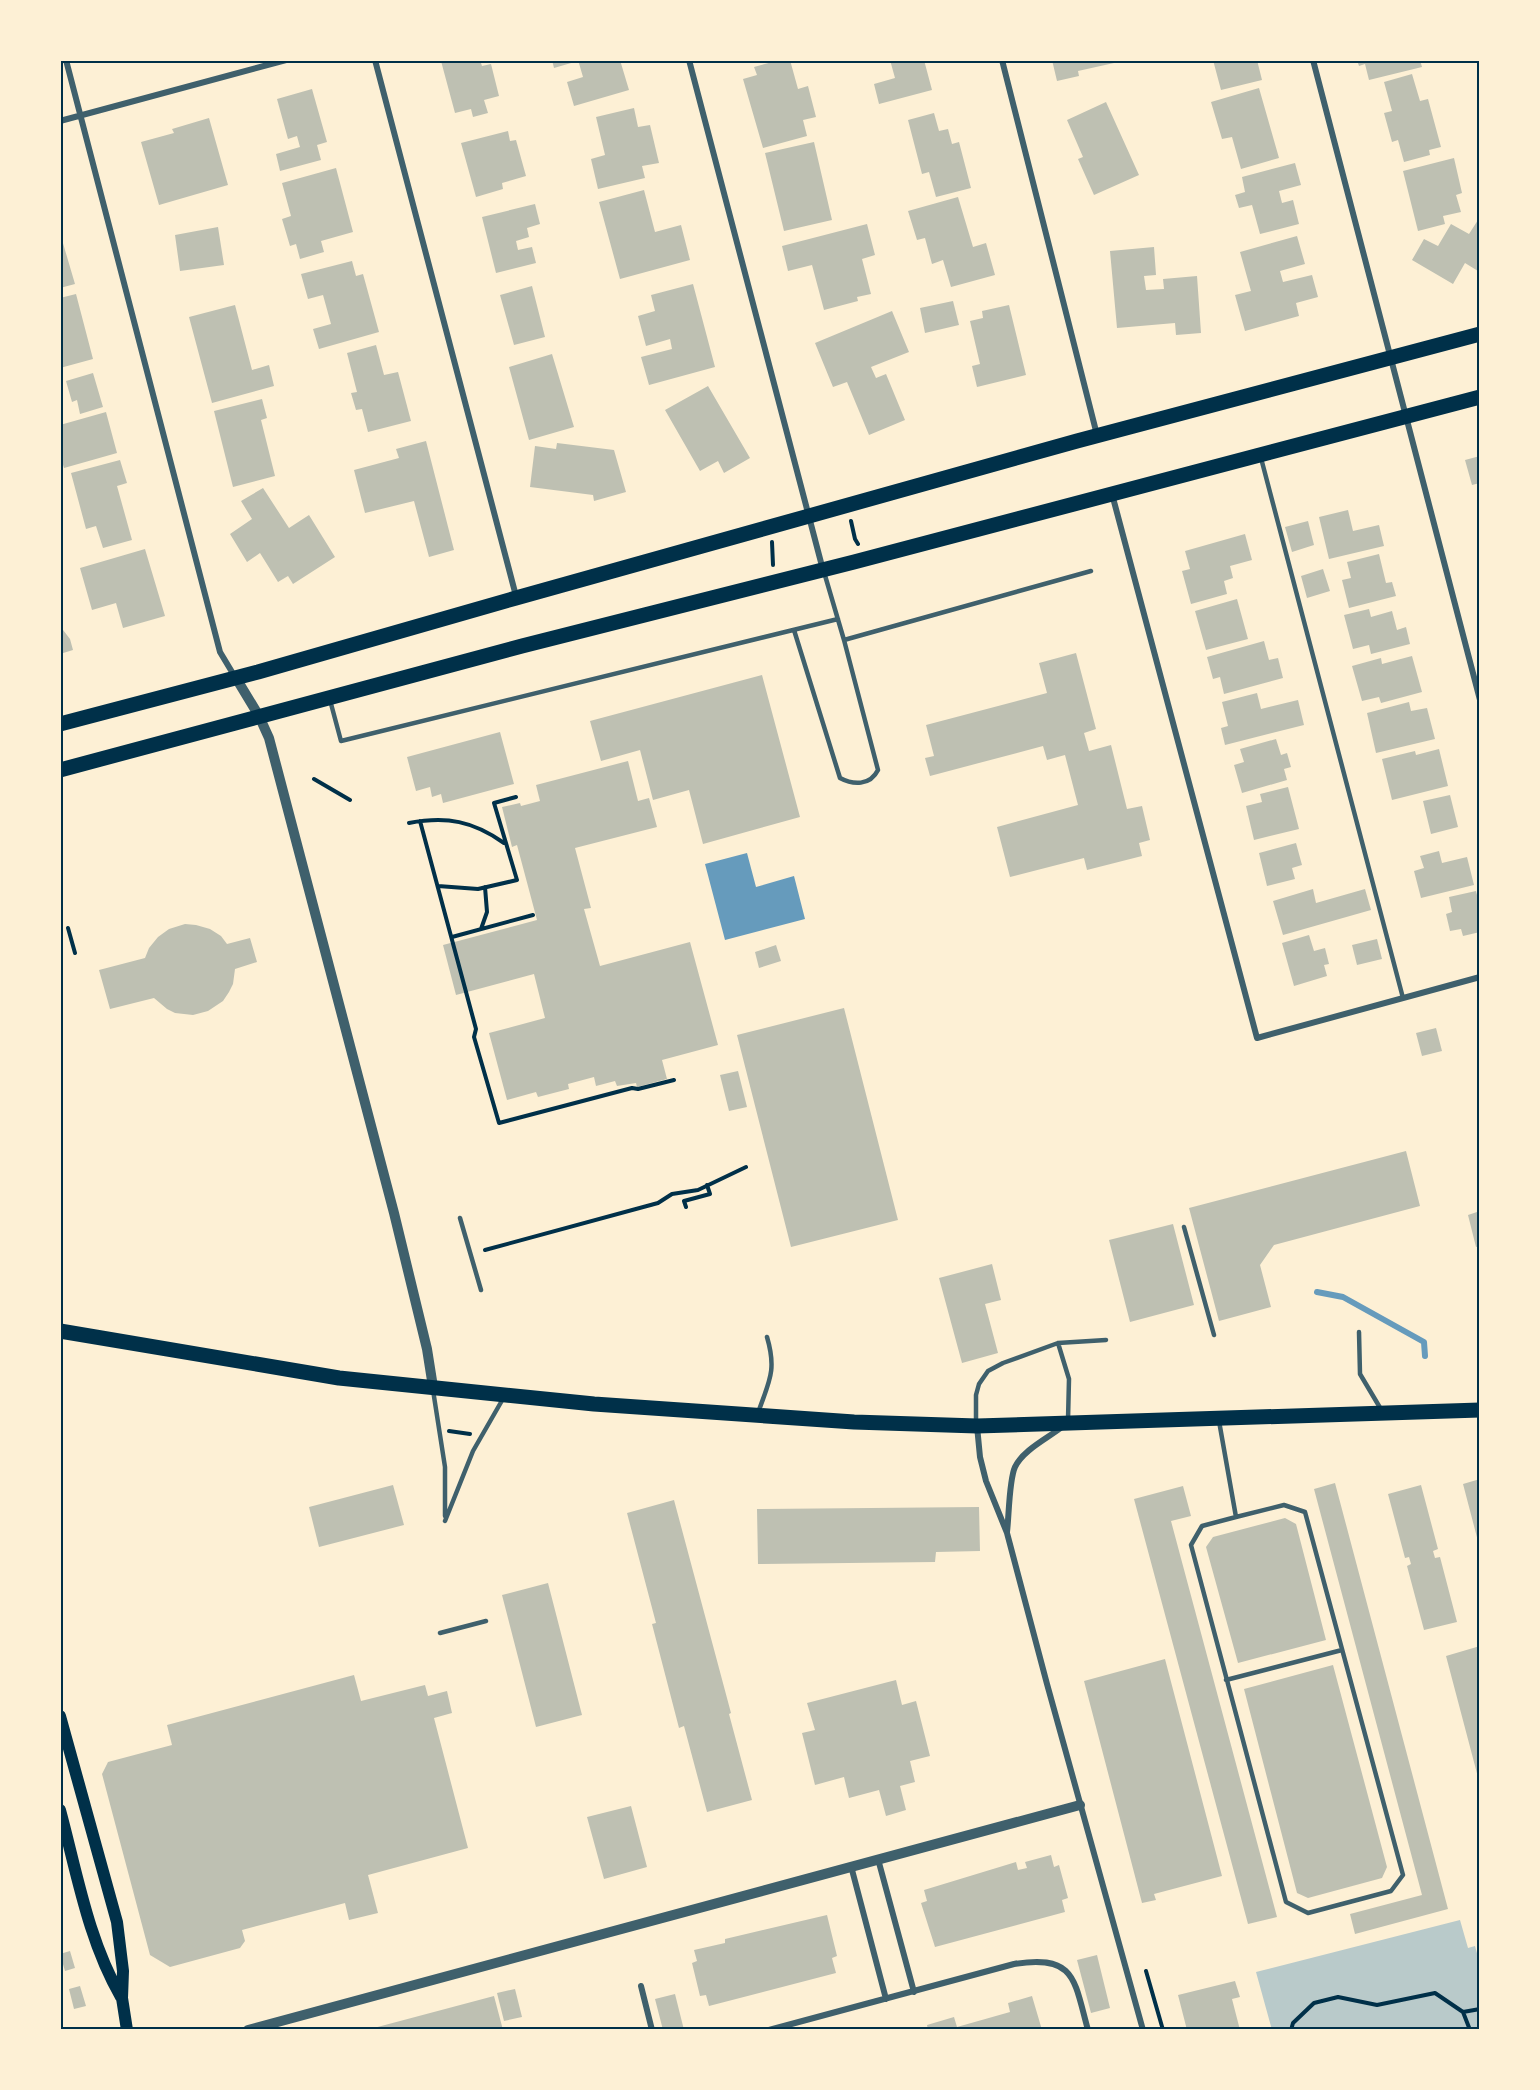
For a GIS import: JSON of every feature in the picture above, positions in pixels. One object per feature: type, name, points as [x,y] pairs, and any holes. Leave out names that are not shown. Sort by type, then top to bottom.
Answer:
[{"type":"main road","points":[[60,724],[236,678],[1097,436],[1480,334]]},
{"type":"main road","points":[[60,770],[522,646],[824,570],[1480,398]]},
{"type":"main road","points":[[60,1332],[339,1378],[505,1396],[865,1423],[976,1426],[1480,1410]]},
{"type":"main road","points":[[60,1716],[117,1922],[123,1971],[122,1998],[128,2030]]},
{"type":"main road","points":[[60,1810],[99,1951],[109,1976],[122,1998]]},
{"type":"street","points":[[66,60],[220,652],[259,716],[269,738],[394,1213],[427,1349],[433,1387]]},
{"type":"street","points":[[60,121],[286,60]]},
{"type":"street","points":[[375,60],[516,598]]},
{"type":"street","points":[[689,60],[824,570]]},
{"type":"street","points":[[1002,60],[1097,436]]},
{"type":"street","points":[[1313,60],[1480,700]]},
{"type":"street","points":[[1112,494],[1257,1038],[1480,977]]},
{"type":"street","points":[[1007,1533],[1012,1479],[1016,1467],[1031,1450],[1068,1422]]},
{"type":"street","points":[[976,1426],[986,1480],[1007,1533],[1143,2030]]},
{"type":"street","points":[[248,2030],[1080,1805]]},
{"type":"street","points":[[878,1858],[914,1992]]},
{"type":"street","points":[[851,1866],[886,1999]]},
{"type":"street","points":[[769,2030],[1014,1964],[1043,1961],[1055,1963],[1067,1970],[1075,1983],[1088,2030]]},
{"type":"street","points":[[641,1986],[652,2030]]},
{"type":"lane","points":[[1260,455],[1403,998]]},
{"type":"lane","points":[[794,630],[840,777],[850,783],[866,782],[875,777],[878,770],[824,570]]},
{"type":"lane","points":[[844,640],[1091,571]]},
{"type":"lane","points":[[329,698],[341,741],[838,619]]},
{"type":"lane","points":[[460,1218],[481,1290]]},
{"type":"lane","points":[[1184,1227],[1214,1335]]},
{"type":"lane","points":[[1359,1332],[1360,1374],[1384,1413]]},
{"type":"lane","points":[[757,1415],[773,1372],[767,1337]]},
{"type":"lane","points":[[976,1426],[976,1395],[979,1384],[988,1371],[1003,1363],[1058,1343],[1106,1340]]},
{"type":"lane","points":[[1058,1343],[1069,1379],[1068,1422]]},
{"type":"lane","points":[[433,1387],[445,1467],[445,1521],[473,1451],[505,1396]]},
{"type":"lane","points":[[1219,1418],[1236,1517]]},
{"type":"lane","points":[[1284,1505],[1305,1512],[1342,1650],[1402,1875],[1391,1891],[1308,1913],[1286,1902],[1191,1545],[1202,1526],[1284,1505]]},
{"type":"lane","points":[[440,1633],[486,1621]]},
{"type":"lane","points":[[1226,1680],[1342,1650]]},
{"type":"path","points":[[850,517],[858,544]]},
{"type":"path","points":[[772,541],[774,568]]},
{"type":"path","points":[[315,779],[350,800]]},
{"type":"path","points":[[438,886],[478,889],[517,880],[494,803],[516,797]]},
{"type":"path","points":[[409,823],[432,819],[470,824],[494,835],[505,844]]},
{"type":"path","points":[[420,821],[476,1029],[474,1037],[499,1123],[632,1088],[638,1089],[674,1080]]},
{"type":"path","points":[[480,929],[487,912],[485,887]]},
{"type":"path","points":[[452,938],[533,915]]},
{"type":"path","points":[[68,928],[75,953]]},
{"type":"path","points":[[485,1250],[658,1203],[672,1194],[692,1191],[746,1167]]},
{"type":"path","points":[[686,1207],[684,1201],[710,1194],[707,1185]]},
{"type":"path","points":[[449,1431],[470,1434]]},
{"type":"path","points":[[1146,1971],[1163,2030]]},
{"type":"path","points":[[1291,2030],[1293,2023],[1314,2003],[1338,1997],[1377,2005],[1435,1993],[1463,2012],[1470,2030]]},
{"type":"path","points":[[1463,2012],[1480,2009]]},
{"type":"shaded area","points":[[1460,1920],[1468,1948],[1475,1946],[1480,1964],[1480,2030],[1272,2030],[1256,1972]]},
{"type":"water","points":[[747,853],[756,887],[794,876],[805,919],[725,940],[705,864]]},
{"type":"building","points":[[480,60],[482,66],[491,64],[499,96],[484,100],[488,113],[473,117],[471,109],[455,113],[441,61]]},
{"type":"building","points":[[552,60],[578,60],[578,61],[554,68]]},
{"type":"building","points":[[578,60],[620,60],[629,90],[574,106],[567,82],[583,77]]},
{"type":"building","points":[[780,60],[790,60],[798,89],[808,86],[816,117],[803,120],[807,136],[763,148],[743,79],[757,75],[754,67]]},
{"type":"building","points":[[890,60],[924,60],[932,90],[879,104],[874,84],[895,78]]},
{"type":"building","points":[[1052,60],[1113,60],[1114,63],[1078,71],[1079,76],[1057,81]]},
{"type":"building","points":[[1213,60],[1257,60],[1262,80],[1221,90]]},
{"type":"building","points":[[1357,60],[1420,60],[1422,67],[1369,80],[1365,64],[1359,66]]},
{"type":"building","points":[[1412,74],[1420,101],[1428,99],[1441,147],[1429,150],[1430,155],[1404,162],[1398,140],[1392,142],[1384,113],[1392,111],[1384,82]]},
{"type":"building","points":[[1259,88],[1279,158],[1241,169],[1232,137],[1222,139],[1211,102]]},
{"type":"building","points":[[312,89],[327,142],[317,145],[321,160],[280,171],[276,154],[300,147],[297,136],[288,139],[277,99]]},
{"type":"building","points":[[1106,102],[1139,175],[1094,195],[1078,159],[1083,157],[1067,120]]},
{"type":"building","points":[[634,108],[638,127],[650,125],[659,163],[642,166],[645,178],[598,189],[591,159],[605,155],[596,117]]},
{"type":"building","points":[[934,113],[939,131],[948,129],[952,144],[959,142],[971,188],[936,197],[929,172],[922,174],[908,120]]},
{"type":"building","points":[[209,118],[228,185],[159,205],[141,142],[174,133],[172,129]]},
{"type":"building","points":[[508,131],[510,141],[516,140],[526,176],[502,183],[503,189],[476,197],[461,143]]},
{"type":"building","points":[[814,142],[832,220],[784,231],[765,153]]},
{"type":"building","points":[[1454,158],[1462,193],[1456,195],[1461,212],[1443,216],[1445,224],[1418,231],[1403,171]]},
{"type":"building","points":[[1295,163],[1301,185],[1279,191],[1282,203],[1293,200],[1299,224],[1260,234],[1252,205],[1239,208],[1235,195],[1245,192],[1242,177]]},
{"type":"building","points":[[336,168],[353,232],[321,241],[324,252],[300,259],[296,244],[290,246],[282,219],[291,216],[282,183]]},
{"type":"building","points":[[644,190],[655,232],[681,225],[690,260],[620,279],[599,202]]},
{"type":"building","points":[[958,197],[973,247],[986,243],[995,275],[951,287],[943,260],[932,264],[925,238],[917,240],[908,211]]},
{"type":"building","points":[[535,204],[540,224],[527,228],[529,237],[516,241],[518,250],[532,247],[536,263],[496,273],[482,217]]},
{"type":"building","points":[[1478,220],[1480,221],[1480,268],[1478,271],[1465,263],[1453,284],[1412,260],[1424,239],[1438,246],[1451,224],[1469,234]]},
{"type":"building","points":[[867,224],[875,255],[862,259],[871,294],[857,297],[858,301],[824,310],[812,265],[788,271],[782,246]]},
{"type":"building","points":[[218,227],[224,265],[180,271],[175,235]]},
{"type":"building","points":[[60,233],[75,284],[60,288]]},
{"type":"building","points":[[1297,236],[1305,264],[1280,271],[1283,282],[1312,275],[1318,297],[1296,303],[1299,316],[1245,331],[1235,295],[1251,291],[1240,252]]},
{"type":"building","points":[[1154,247],[1156,275],[1144,276],[1146,290],[1164,289],[1163,279],[1197,276],[1201,333],[1176,335],[1175,323],[1117,328],[1110,251]]},
{"type":"building","points":[[352,261],[356,276],[363,274],[379,332],[319,349],[313,329],[331,324],[323,295],[308,299],[301,274]]},
{"type":"building","points":[[693,284],[715,367],[649,385],[641,357],[672,349],[670,339],[646,346],[638,316],[655,311],[651,295]]},
{"type":"building","points":[[532,286],[545,337],[514,345],[500,295]]},
{"type":"building","points":[[76,294],[93,359],[60,368],[60,298]]},
{"type":"building","points":[[953,301],[959,325],[925,333],[920,308]]},
{"type":"building","points":[[235,305],[252,370],[269,365],[274,386],[212,403],[189,317]]},
{"type":"building","points":[[1009,305],[1026,375],[977,387],[972,366],[980,364],[970,321],[983,318],[982,311]]},
{"type":"building","points":[[892,311],[909,352],[871,367],[876,378],[886,374],[905,420],[869,435],[847,382],[833,387],[815,343]]},
{"type":"building","points":[[376,345],[384,375],[398,372],[411,421],[368,432],[362,409],[356,410],[351,393],[357,392],[347,353]]},
{"type":"building","points":[[552,354],[574,427],[529,440],[509,367]]},
{"type":"building","points":[[93,373],[103,407],[80,414],[77,400],[72,402],[66,381]]},
{"type":"building","points":[[708,386],[750,458],[724,473],[718,461],[700,471],[665,410]]},
{"type":"building","points":[[262,399],[267,418],[261,420],[275,476],[233,487],[214,411]]},
{"type":"building","points":[[106,412],[117,453],[64,468],[60,455],[60,425]]},
{"type":"building","points":[[426,441],[454,550],[429,557],[414,501],[365,513],[354,470],[399,458],[396,449]]},
{"type":"building","points":[[557,443],[614,450],[626,492],[594,501],[593,495],[530,487],[535,446],[556,449]]},
{"type":"building","points":[[1480,456],[1480,483],[1472,485],[1465,460]]},
{"type":"building","points":[[120,460],[127,483],[117,486],[132,540],[103,548],[96,526],[86,529],[71,473]]},
{"type":"building","points":[[263,488],[289,528],[309,515],[335,557],[293,584],[288,576],[278,582],[260,553],[247,562],[230,534],[252,519],[241,501]]},
{"type":"building","points":[[1348,510],[1353,531],[1379,525],[1384,546],[1329,559],[1319,517]]},
{"type":"building","points":[[1308,521],[1314,545],[1292,552],[1285,527]]},
{"type":"building","points":[[1245,534],[1252,560],[1230,566],[1233,578],[1224,581],[1227,594],[1191,604],[1182,571],[1190,569],[1185,551]]},
{"type":"building","points":[[145,549],[165,616],[123,628],[116,603],[92,610],[80,568]]},
{"type":"building","points":[[1379,554],[1386,583],[1392,582],[1396,596],[1349,608],[1342,580],[1351,578],[1347,562]]},
{"type":"building","points":[[1323,569],[1330,591],[1307,598],[1301,576]]},
{"type":"building","points":[[1237,599],[1248,639],[1206,650],[1195,611]]},
{"type":"building","points":[[1369,609],[1371,617],[1392,611],[1397,630],[1406,627],[1410,644],[1371,654],[1369,645],[1353,649],[1344,615]]},
{"type":"building","points":[[60,626],[70,639],[73,650],[60,654]]},
{"type":"building","points":[[1264,641],[1269,660],[1278,658],[1283,678],[1224,694],[1220,677],[1213,679],[1207,657]]},
{"type":"building","points":[[1076,653],[1096,729],[1084,733],[1089,751],[1111,745],[1127,809],[1142,806],[1150,840],[1139,843],[1142,856],[1087,870],[1084,858],[1010,877],[997,827],[1078,805],[1065,755],[1047,760],[1043,746],[930,776],[925,758],[934,756],[926,725],[1047,693],[1039,663]]},
{"type":"building","points":[[1412,656],[1422,692],[1381,703],[1379,697],[1362,701],[1352,666],[1381,658],[1382,664]]},
{"type":"building","points":[[762,675],[800,817],[703,844],[689,790],[653,800],[640,750],[601,761],[590,721]]},
{"type":"building","points":[[1257,693],[1261,709],[1298,700],[1304,725],[1225,745],[1221,728],[1228,726],[1222,702]]},
{"type":"building","points":[[1409,702],[1411,711],[1427,708],[1435,739],[1376,753],[1367,713]]},
{"type":"building","points":[[500,732],[514,784],[443,803],[441,794],[432,797],[430,787],[416,791],[407,757]]},
{"type":"building","points":[[1276,739],[1281,755],[1287,753],[1291,767],[1284,769],[1287,780],[1242,793],[1234,765],[1244,762],[1240,749]]},
{"type":"building","points":[[1439,749],[1448,786],[1392,800],[1382,759],[1415,751],[1416,755]]},
{"type":"building","points":[[628,761],[638,801],[649,798],[657,827],[575,848],[591,908],[584,909],[600,966],[690,942],[718,1045],[662,1060],[667,1079],[637,1087],[636,1083],[617,1086],[615,1081],[596,1086],[594,1077],[568,1084],[569,1089],[538,1097],[536,1092],[507,1100],[489,1033],[545,1018],[534,974],[456,995],[443,945],[537,920],[517,845],[512,847],[502,807],[520,803],[521,806],[540,801],[536,785]]},
{"type":"building","points":[[1288,787],[1299,829],[1254,840],[1246,806],[1262,802],[1260,794]]},
{"type":"building","points":[[1450,795],[1458,827],[1431,834],[1423,801]]},
{"type":"building","points":[[1296,843],[1302,865],[1292,868],[1295,879],[1267,886],[1259,853]]},
{"type":"building","points":[[1439,851],[1442,863],[1467,857],[1474,885],[1421,898],[1414,871],[1424,868],[1420,856]]},
{"type":"building","points":[[1313,889],[1316,903],[1365,889],[1371,910],[1283,935],[1273,901]]},
{"type":"building","points":[[1476,891],[1480,907],[1480,932],[1463,936],[1461,929],[1450,931],[1446,914],[1452,912],[1449,897]]},
{"type":"building","points":[[185,924],[210,929],[221,936],[227,944],[250,938],[257,962],[235,969],[233,984],[229,992],[223,1001],[208,1011],[193,1015],[175,1013],[154,998],[110,1009],[99,970],[145,958],[149,948],[158,937],[169,929]]},
{"type":"building","points":[[1309,935],[1314,951],[1325,948],[1329,964],[1324,965],[1327,976],[1294,986],[1282,943]]},
{"type":"building","points":[[1377,939],[1382,959],[1357,965],[1352,945]]},
{"type":"building","points":[[776,945],[781,961],[759,968],[755,952]]},
{"type":"building","points":[[844,1008],[898,1220],[791,1247],[737,1035]]},
{"type":"building","points":[[1436,1028],[1442,1051],[1422,1056],[1416,1033]]},
{"type":"building","points":[[738,1071],[747,1107],[729,1111],[720,1075]]},
{"type":"building","points":[[1406,1151],[1420,1206],[1274,1245],[1260,1265],[1271,1307],[1219,1321],[1189,1208]]},
{"type":"building","points":[[1480,1211],[1480,1246],[1476,1247],[1468,1215]]},
{"type":"building","points":[[1173,1224],[1194,1305],[1130,1322],[1109,1240]]},
{"type":"building","points":[[992,1264],[1001,1300],[985,1304],[998,1353],[962,1363],[939,1278]]},
{"type":"building","points":[[1480,1479],[1480,1545],[1479,1545],[1463,1484]]},
{"type":"building","points":[[1335,1483],[1448,1909],[1355,1934],[1350,1914],[1422,1895],[1314,1489]]},
{"type":"building","points":[[393,1485],[404,1525],[319,1547],[309,1507]]},
{"type":"building","points":[[1421,1485],[1438,1549],[1433,1551],[1435,1558],[1440,1557],[1457,1622],[1424,1630],[1407,1566],[1411,1564],[1409,1557],[1405,1558],[1388,1494]]},
{"type":"building","points":[[1183,1486],[1191,1516],[1171,1521],[1277,1917],[1248,1924],[1134,1499]]},
{"type":"building","points":[[674,1500],[752,1800],[707,1812],[684,1726],[679,1728],[652,1624],[656,1623],[627,1513]]},
{"type":"building","points":[[979,1507],[980,1551],[936,1552],[935,1562],[758,1564],[757,1509]]},
{"type":"building","points":[[1285,1518],[1296,1524],[1326,1640],[1238,1663],[1206,1547],[1213,1537]]},
{"type":"building","points":[[548,1583],[582,1715],[536,1727],[502,1595]]},
{"type":"building","points":[[1480,1646],[1480,1781],[1479,1781],[1446,1656]]},
{"type":"building","points":[[1165,1659],[1222,1876],[1154,1894],[1156,1900],[1142,1903],[1084,1681]]},
{"type":"building","points":[[1333,1665],[1387,1867],[1382,1878],[1308,1898],[1297,1893],[1244,1689]]},
{"type":"building","points":[[354,1675],[361,1701],[425,1685],[428,1696],[447,1691],[452,1713],[434,1718],[468,1848],[368,1875],[378,1913],[349,1920],[345,1903],[242,1930],[245,1941],[240,1948],[170,1967],[150,1955],[102,1774],[108,1762],[172,1745],[167,1725]]},
{"type":"building","points":[[896,1680],[902,1705],[916,1701],[930,1756],[910,1761],[915,1782],[900,1786],[906,1810],[886,1816],[879,1790],[849,1798],[844,1777],[815,1785],[802,1733],[815,1730],[807,1703]]},
{"type":"building","points":[[631,1806],[647,1867],[604,1879],[587,1817]]},
{"type":"building","points":[[1051,1855],[1054,1867],[1059,1865],[1068,1898],[1062,1900],[1065,1912],[935,1947],[921,1903],[927,1901],[924,1890],[1016,1862],[1018,1870],[1027,1868],[1025,1862]]},
{"type":"building","points":[[827,1915],[837,1956],[832,1958],[836,1973],[709,2006],[706,1995],[700,1996],[692,1963],[697,1961],[694,1950],[725,1943],[725,1939]]},
{"type":"building","points":[[70,1951],[75,1968],[65,1971],[60,1954]]},
{"type":"building","points":[[1097,1955],[1110,2008],[1091,2013],[1077,1960]]},
{"type":"building","points":[[1235,1981],[1240,1997],[1232,1999],[1240,2030],[1187,2030],[1178,1995]]},
{"type":"building","points":[[80,1986],[86,2006],[74,2009],[69,1989]]},
{"type":"building","points":[[515,1989],[522,2017],[504,2021],[497,1993]]},
{"type":"building","points":[[675,1994],[684,2030],[663,2030],[655,1999]]},
{"type":"building","points":[[494,1996],[503,2030],[370,2030],[370,2029]]},
{"type":"building","points":[[1032,1996],[1042,2030],[928,2030],[927,2025],[954,2017],[957,2027],[1010,2012],[1008,2003]]},
{"type":"waterway","points":[[1317,1292],[1343,1297],[1424,1342],[1425,1356]]}]
